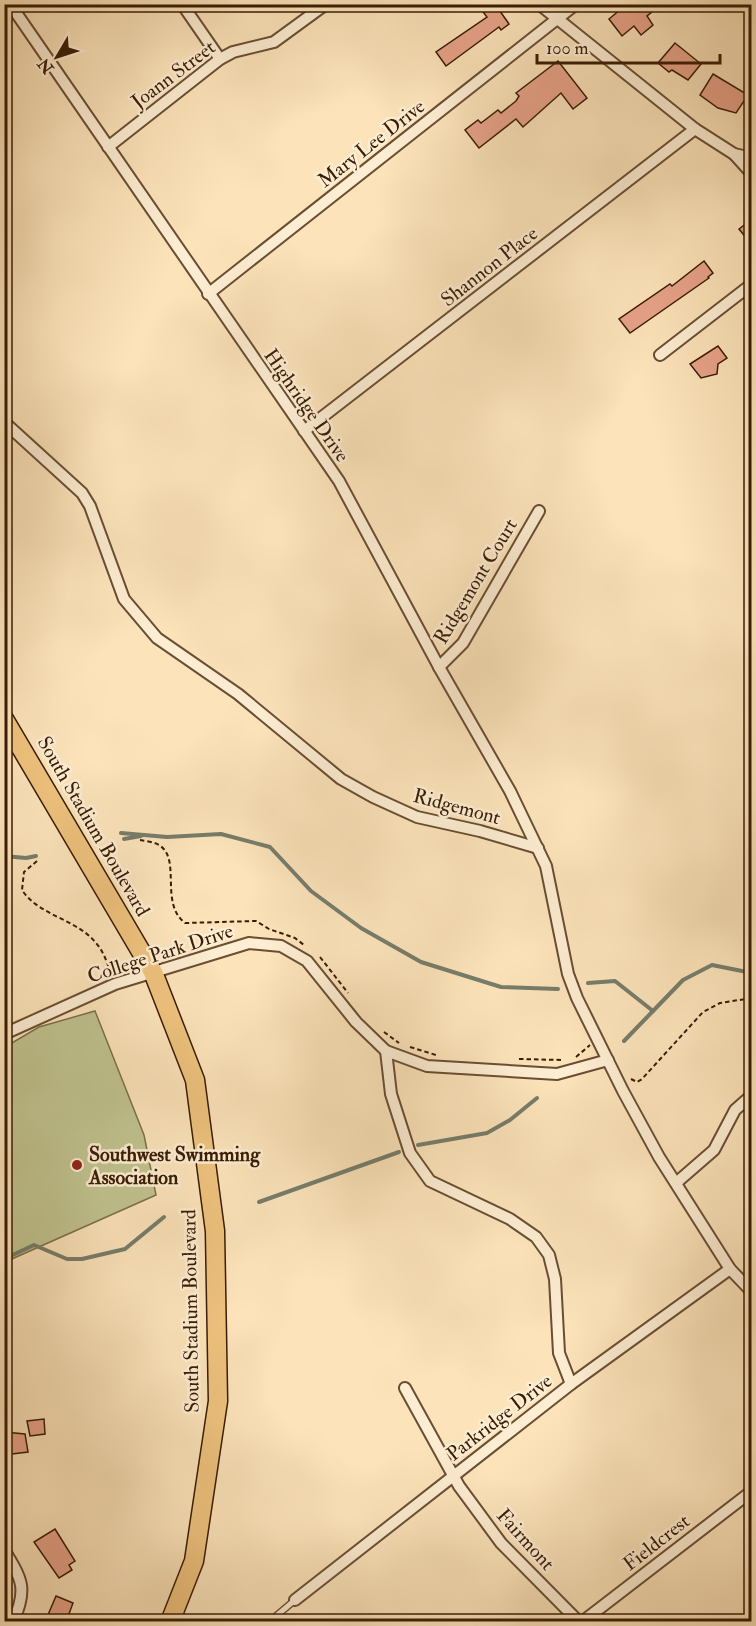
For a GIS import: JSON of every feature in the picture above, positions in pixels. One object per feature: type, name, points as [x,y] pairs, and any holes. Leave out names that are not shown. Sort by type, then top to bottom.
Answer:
[{"type":"main road","name":"South Stadium Boulevard","points":[[4,718],[153,972],[195,1080],[215,1242],[218,1401],[194,1561],[170,1622]]},
{"type":"street","name":"Highridge Drive","points":[[10,4],[362,519],[439,667],[510,791],[537,848]]},
{"type":"street","points":[[183,4],[220,59]]},
{"type":"street","name":"Joann Street","points":[[108,147],[220,59],[233,52],[274,42],[326,4]]},
{"type":"street","points":[[539,4],[695,129],[734,154],[752,174]]},
{"type":"street","name":"Mary Lee Drive","points":[[208,294],[576,4]]},
{"type":"street","name":"Shannon Place","points":[[304,431],[695,129]]},
{"type":"street","points":[[734,154],[752,158]]},
{"type":"street","points":[[660,355],[752,284]]},
{"type":"street","name":"Ridgemont","points":[[4,422],[82,493],[90,506],[124,599],[157,638],[238,694],[341,778],[373,797],[417,817],[480,831],[537,848]]},
{"type":"street","name":"Ridgemont Court","points":[[439,667],[463,643],[539,511]]},
{"type":"street","points":[[537,848],[546,866],[568,974],[577,998],[608,1060],[676,1183],[730,1269],[752,1292]]},
{"type":"street","name":"College Park Drive","points":[[4,1034],[115,984],[249,943],[281,946],[307,962],[356,1022],[386,1051],[427,1066],[557,1074],[608,1060]]},
{"type":"street","points":[[386,1051],[391,1094],[410,1153],[430,1181],[510,1219],[536,1237],[549,1255],[555,1279],[559,1353],[571,1384]]},
{"type":"street","points":[[676,1183],[714,1150],[735,1110],[752,1095]]},
{"type":"street","name":"Parkridge Drive","points":[[295,1600],[571,1384],[730,1269]]},
{"type":"street","name":"Fairmont","points":[[405,1388],[452,1476],[501,1542],[581,1622]]},
{"type":"street","name":"Fieldcrest","points":[[581,1622],[752,1491]]},
{"type":"street","points":[[4,1550],[20,1574],[23,1588],[21,1603],[13,1622]]},
{"type":"lane","points":[[269,1622],[295,1600]]},
{"type":"path","points":[[140,840],[158,844],[164,850],[169,860],[172,907],[185,923],[256,921],[269,929],[295,938],[310,950]]},
{"type":"path","points":[[37,861],[24,872],[22,890],[32,902],[96,943],[115,984]]},
{"type":"path","points":[[318,956],[326,962],[353,999]]},
{"type":"path","points":[[629,1078],[637,1082],[642,1079],[703,1012],[720,1003],[752,998]]},
{"type":"path","points":[[382,1031],[401,1044],[441,1056]]},
{"type":"path","points":[[575,1058],[584,1048]]},
{"type":"path","points":[[509,1059],[564,1060]]},
{"type":"green space","name":"Southwest Swimming Association","points":[[95,1011],[144,1135],[156,1195],[5,1262],[5,1047],[39,1027]]},
{"type":"building","points":[[477,4],[495,4],[509,24],[501,30],[499,27],[446,66],[436,52],[487,17]]},
{"type":"building","points":[[627,4],[662,4],[647,16],[653,25],[641,35],[634,26],[622,36],[609,19]]},
{"type":"building","points":[[675,43],[701,64],[688,80],[672,70],[669,72],[658,63]]},
{"type":"building","points":[[558,61],[587,98],[573,109],[561,93],[523,127],[516,119],[479,148],[465,130],[478,120],[481,123],[498,110],[501,113],[516,101],[519,96],[516,93]]},
{"type":"building","points":[[713,74],[748,95],[736,113],[718,108],[700,95]]},
{"type":"building","points":[[752,219],[752,245],[739,229]]},
{"type":"building","points":[[704,261],[713,273],[709,278],[630,333],[619,319],[670,284],[672,286]]},
{"type":"building","points":[[718,346],[727,358],[718,364],[717,374],[701,378],[690,364]]},
{"type":"building","points":[[44,1419],[45,1434],[30,1436],[27,1421]]},
{"type":"building","points":[[4,1432],[25,1434],[28,1452],[4,1455]]},
{"type":"building","points":[[55,1529],[75,1561],[69,1565],[72,1570],[59,1578],[34,1542]]},
{"type":"building","points":[[56,1596],[73,1603],[66,1622],[45,1622]]},
{"type":"waterway","points":[[121,833],[167,837],[221,834],[270,847],[311,891],[361,928],[421,962],[501,987],[558,989]]},
{"type":"waterway","points":[[124,839],[141,836]]},
{"type":"waterway","points":[[4,856],[26,858],[36,856]]},
{"type":"waterway","points":[[588,983],[615,981],[653,1011],[683,980],[712,965],[752,973]]},
{"type":"waterway","points":[[624,1041],[653,1011]]},
{"type":"waterway","points":[[418,1145],[487,1133],[510,1120],[537,1098]]},
{"type":"waterway","points":[[259,1202],[399,1152]]},
{"type":"waterway","points":[[4,1259],[34,1245],[67,1259],[82,1259],[125,1249],[164,1217]]},
{"type":"place","name":"Southwest Swimming Association","points":[[77,1165]]}]
